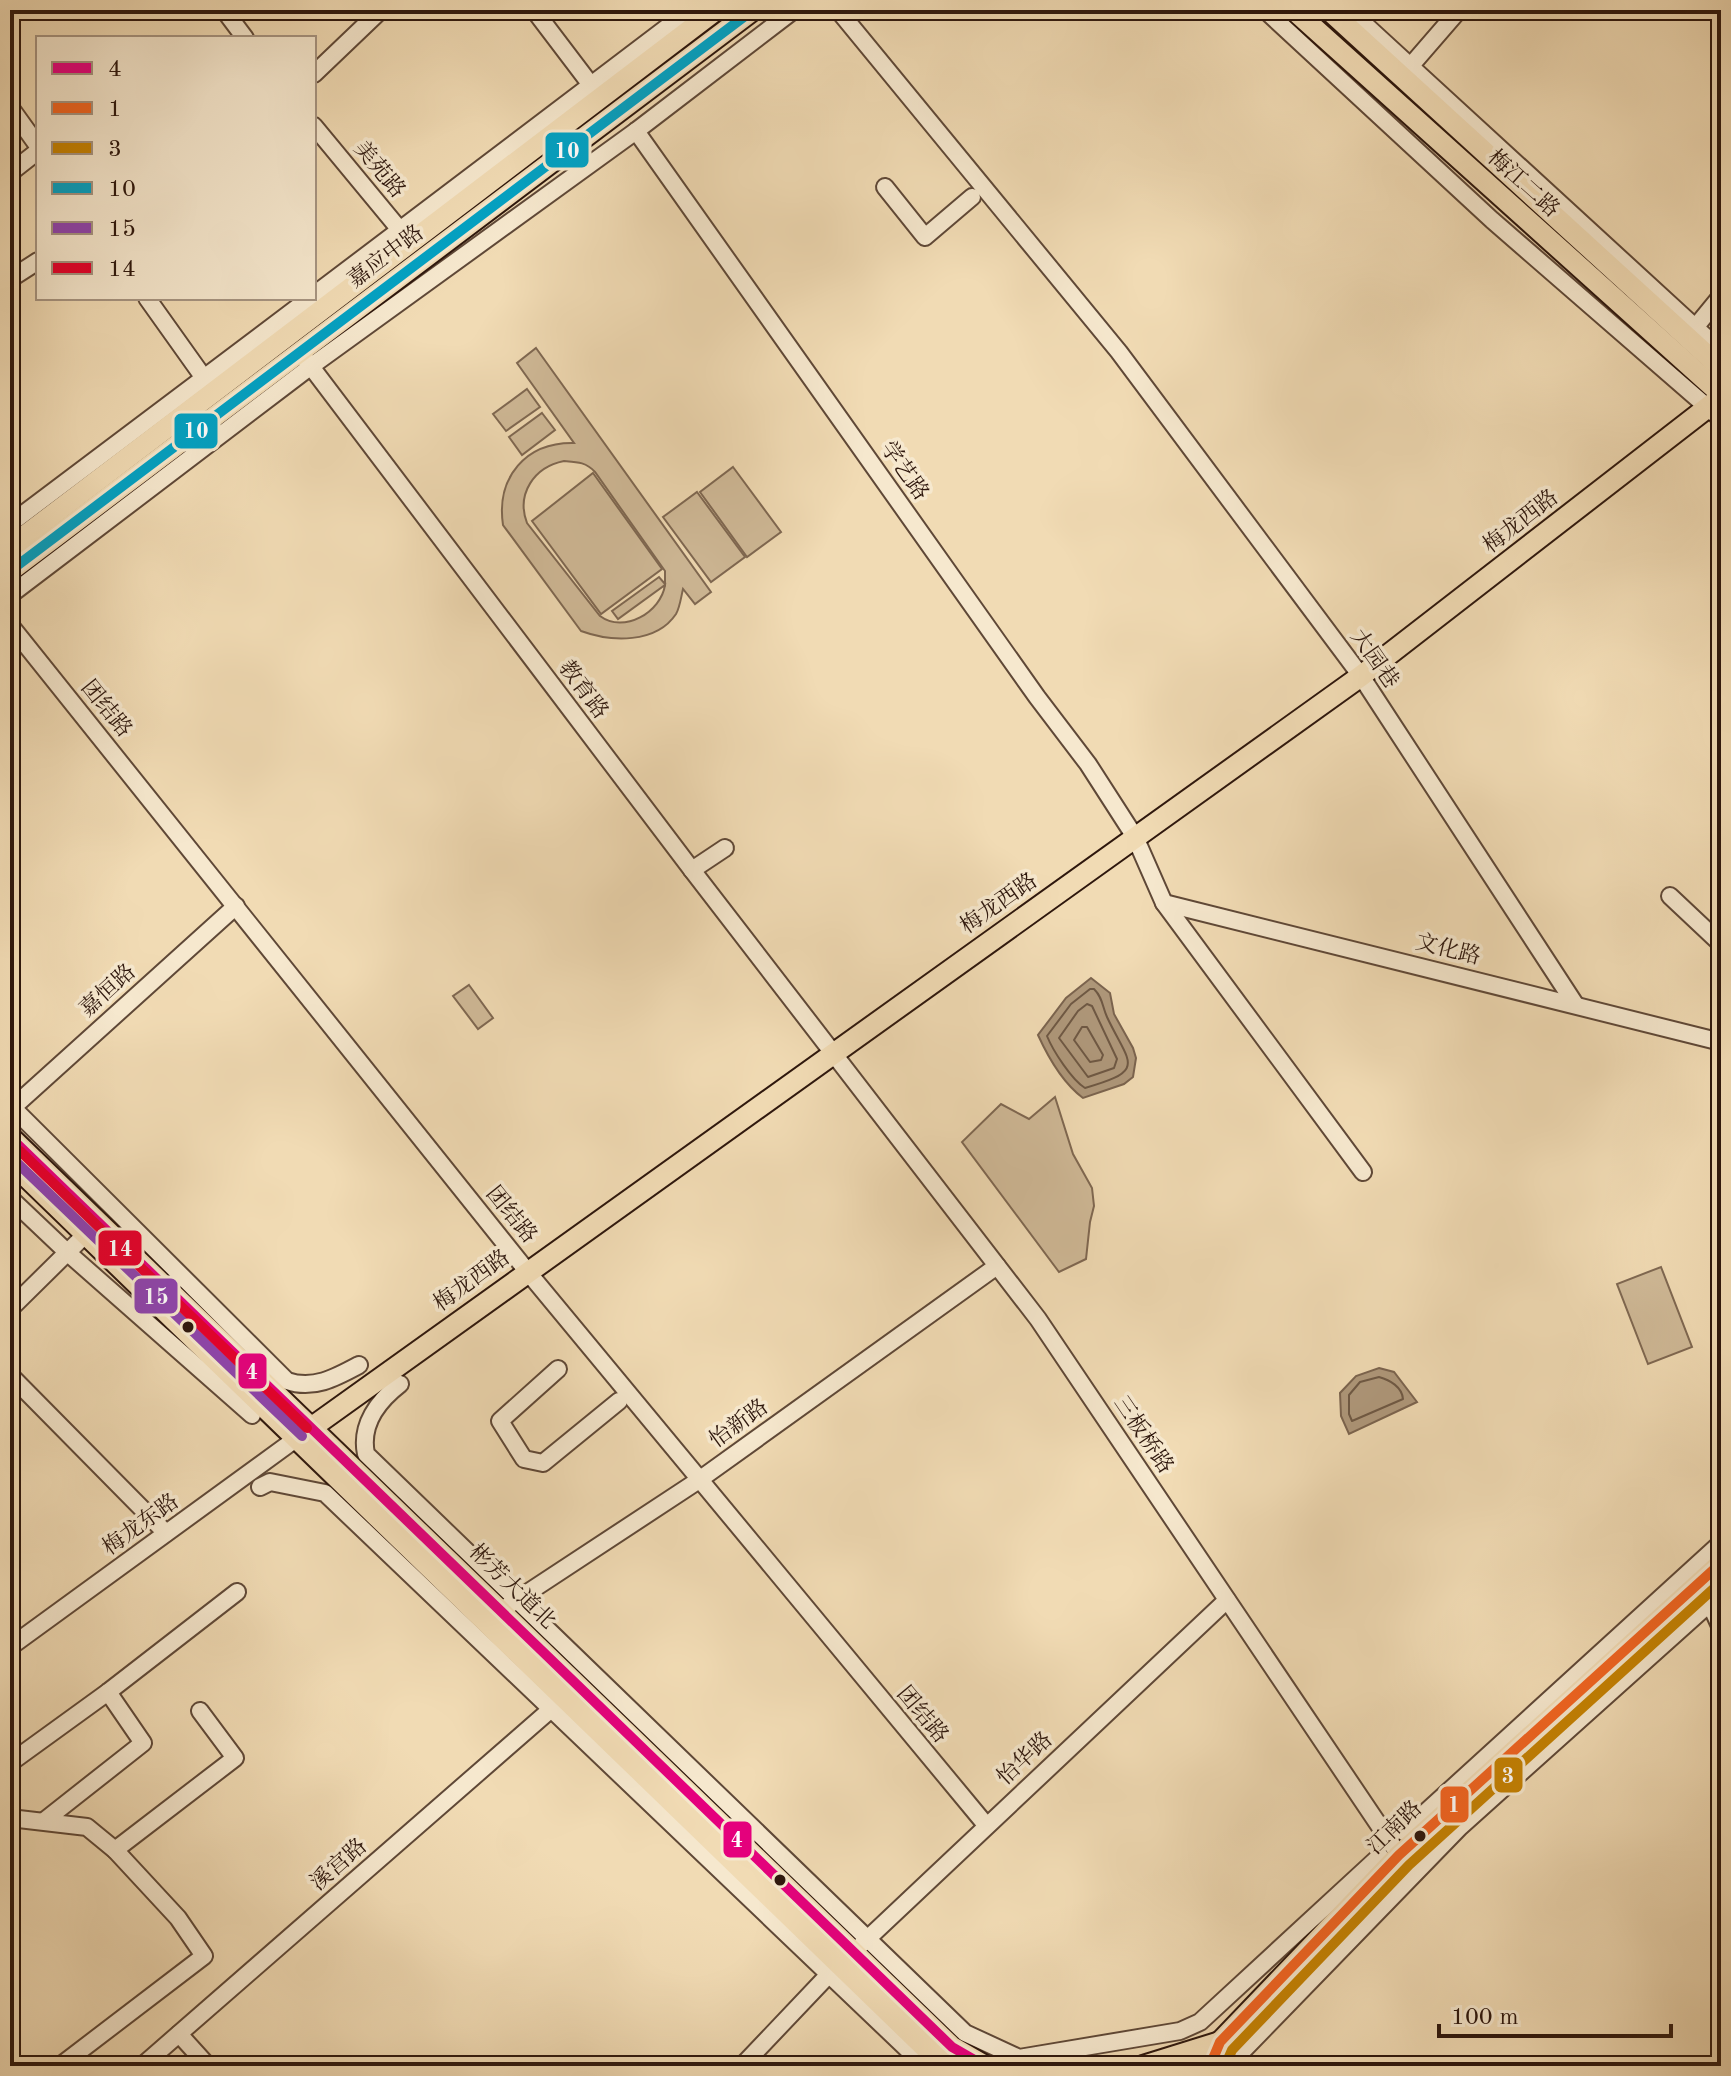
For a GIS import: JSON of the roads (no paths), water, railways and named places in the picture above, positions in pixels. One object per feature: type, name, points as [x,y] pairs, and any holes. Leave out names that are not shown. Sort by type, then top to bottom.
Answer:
[{"type":"main road","name":"嘉应中路","points":[[10,547],[405,236],[596,92],[716,10]]},
{"type":"main road","name":"嘉应中路","points":[[10,571],[305,360],[753,10]]},
{"type":"main road","name":"梅江二路","points":[[1294,10],[1718,404]]},
{"type":"main road","name":"梅江二路","points":[[1329,10],[1721,368]]},
{"type":"main road","name":"梅龙西路","points":[[304,1432],[1361,676],[1718,404]]},
{"type":"main road","name":"彬芳大道北","points":[[10,1137],[304,1432],[558,1703],[952,2047],[985,2066]]},
{"type":"main road","name":"彬芳大道北","points":[[10,1161],[304,1432],[509,1606],[847,1957],[944,2066]]},
{"type":"main road","name":"江南路","points":[[1210,2066],[1220,2042],[1390,1855],[1721,1563]]},
{"type":"main road","name":"江南路","points":[[1143,2066],[1220,2042]]},
{"type":"street","points":[[224,10],[244,36]]},
{"type":"street","points":[[316,72],[381,10]]},
{"type":"street","points":[[534,10],[596,92],[690,10]]},
{"type":"street","points":[[10,595],[305,360],[636,131],[794,10]]},
{"type":"street","name":"大园巷","points":[[838,10],[1119,352],[1361,676],[1575,1004]]},
{"type":"street","points":[[1265,10],[1492,220],[1718,404]]},
{"type":"street","points":[[1349,10],[1721,351]]},
{"type":"street","points":[[1414,62],[1459,10]]},
{"type":"street","points":[[10,107],[36,146]]},
{"type":"street","name":"美苑路","points":[[316,128],[405,236]]},
{"type":"street","name":"学艺路","points":[[636,131],[1037,697],[1088,764],[1135,837],[1164,903],[1363,1172]]},
{"type":"street","points":[[10,173],[36,151]]},
{"type":"street","points":[[885,187],[925,237],[972,197]]},
{"type":"street","points":[[316,293],[405,236]]},
{"type":"street","points":[[10,279],[36,262]]},
{"type":"street","points":[[1686,337],[1721,296]]},
{"type":"street","points":[[148,300],[199,371]]},
{"type":"street","points":[[10,524],[307,300]]},
{"type":"street","name":"教育路","points":[[305,360],[834,1052]]},
{"type":"street","name":"团结路","points":[[10,625],[527,1271],[986,1825]]},
{"type":"street","points":[[692,870],[725,848]]},
{"type":"street","points":[[1670,896],[1718,935]]},
{"type":"street","name":"文化路","points":[[1164,903],[1721,1042]]},
{"type":"street","name":"嘉恒路","points":[[11,1107],[236,906]]},
{"type":"street","name":"三板桥路","points":[[834,1052],[1038,1319],[1227,1600],[1390,1855]]},
{"type":"street","points":[[11,1107],[287,1381],[302,1387],[334,1379],[359,1365]]},
{"type":"street","points":[[10,1198],[252,1415]]},
{"type":"street","points":[[10,1309],[86,1234]]},
{"type":"street","name":"怡新路","points":[[509,1606],[699,1480],[997,1266]]},
{"type":"street","points":[[558,1369],[500,1421],[524,1459],[543,1463],[619,1401]]},
{"type":"street","points":[[10,1375],[166,1533]]},
{"type":"street","points":[[400,1384],[385,1395],[375,1408],[363,1438],[366,1454],[509,1606]]},
{"type":"street","name":"梅龙东路","points":[[10,1647],[304,1432]]},
{"type":"street","points":[[260,1487],[270,1482],[325,1493],[558,1703]]},
{"type":"street","points":[[1404,1832],[1721,1543]]},
{"type":"street","points":[[1700,1582],[1715,1598],[1721,1628]]},
{"type":"street","points":[[10,1763],[237,1592]]},
{"type":"street","points":[[1228,2066],[1460,1827],[1715,1598]]},
{"type":"street","name":"怡华路","points":[[742,2066],[847,1957],[1227,1600]]},
{"type":"street","points":[[44,1821],[143,1743],[108,1692]]},
{"type":"street","name":"溪宫路","points":[[142,2066],[558,1703]]},
{"type":"street","points":[[115,1850],[235,1758],[200,1711]]},
{"type":"street","points":[[10,1818],[87,1827],[115,1850],[178,1918],[204,1956],[60,2066]]},
{"type":"street","points":[[847,1957],[965,2033],[1019,2058],[1180,2031],[1200,2022],[1390,1855]]},
{"type":"street","points":[[847,1957],[925,2066]]},
{"type":"street","points":[[179,2034],[208,2066]]},
{"type":"water","points":[[1091,978],[1110,993],[1114,1014],[1136,1058],[1133,1077],[1124,1084],[1083,1098],[1057,1069],[1038,1035],[1066,998]]},
{"type":"water","points":[[1379,1368],[1394,1372],[1417,1402],[1349,1434],[1341,1416],[1340,1393],[1356,1376]]}]
